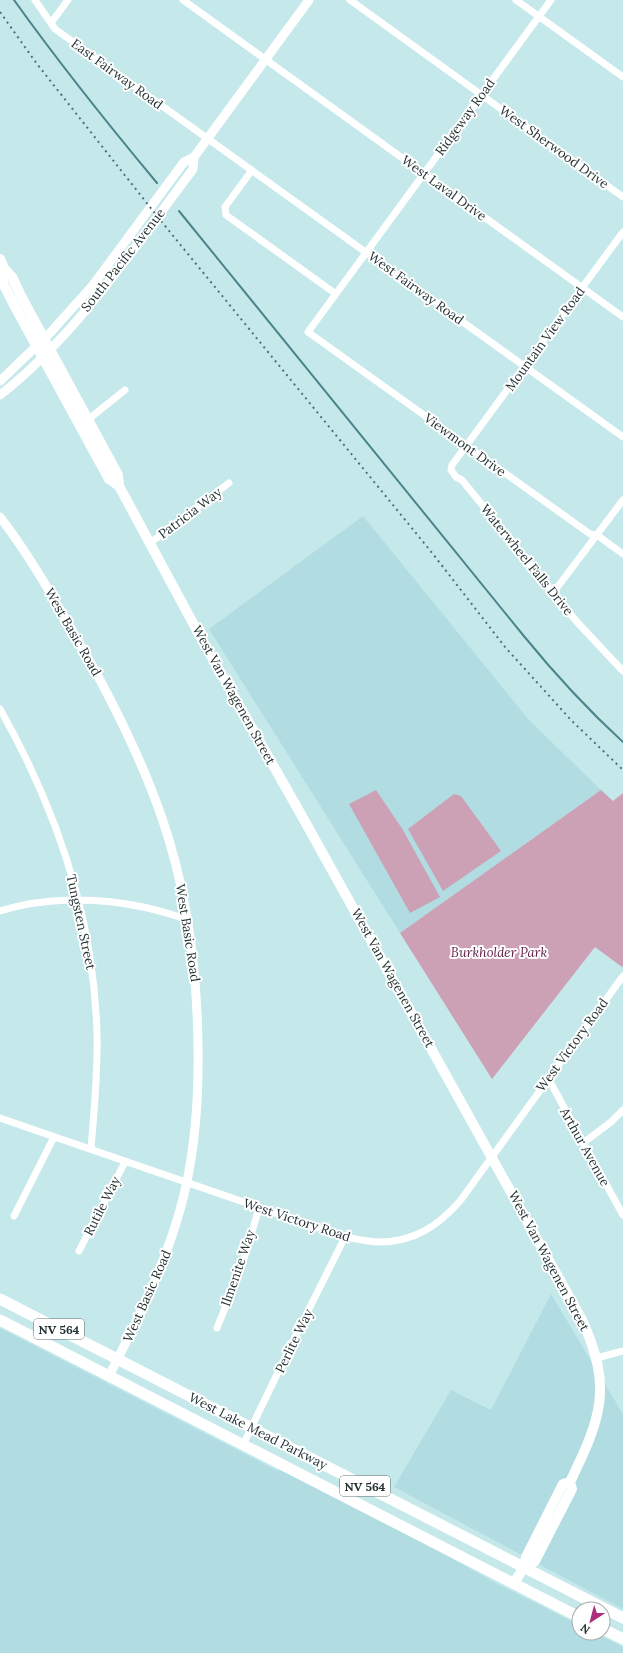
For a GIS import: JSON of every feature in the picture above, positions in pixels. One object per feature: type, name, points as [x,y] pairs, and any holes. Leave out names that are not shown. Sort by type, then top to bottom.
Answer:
[{"type":"main road","name":"West Van Wagenen Street","points":[[2,263],[3,283],[43,348],[84,423],[118,475],[120,486],[201,638],[492,1156],[582,1320],[590,1338],[597,1358],[601,1388],[598,1417],[590,1439],[570,1482],[572,1489],[535,1560],[524,1567],[514,1584]]},
{"type":"main road","name":"West Lake Mead Parkway","points":[[0,1299],[623,1618]]},
{"type":"main road","name":"West Lake Mead Parkway","points":[[0,1320],[571,1612]]},
{"type":"main road","points":[[611,1633],[623,1639]]},
{"type":"street","name":"East Fairway Road","points":[[35,0],[55,29],[208,139]]},
{"type":"street","points":[[51,23],[68,0]]},
{"type":"street","name":"West Laval Drive","points":[[182,0],[623,317]]},
{"type":"street","name":"South Pacific Avenue","points":[[43,348],[106,269],[184,162],[194,157],[208,139],[309,0]]},
{"type":"street","name":"West Sherwood Drive","points":[[350,0],[623,197]]},
{"type":"street","points":[[516,0],[623,77]]},
{"type":"street","name":"Ridgeway Road","points":[[308,332],[551,0]]},
{"type":"street","name":"West Fairway Road","points":[[208,139],[623,437]]},
{"type":"street","points":[[252,170],[227,204],[225,211],[229,217],[336,294]]},
{"type":"street","name":"Mountain View Road","points":[[467,446],[623,232]]},
{"type":"street","name":"Viewmont Drive","points":[[308,332],[590,534],[597,535],[623,554]]},
{"type":"street","points":[[0,381],[43,348]]},
{"type":"street","points":[[0,395],[43,348]]},
{"type":"street","points":[[84,423],[125,390]]},
{"type":"street","name":"Waterwheel Falls Drive","points":[[467,446],[452,465],[452,470],[456,476],[462,480],[553,593],[623,670]]},
{"type":"street","name":"Patricia Way","points":[[150,543],[229,483]]},
{"type":"street","points":[[553,593],[623,500]]},
{"type":"street","name":"West Basic Road","points":[[0,517],[47,587],[90,662],[140,761],[162,819],[180,881],[193,953],[198,1000],[199,1072],[196,1126],[186,1183],[180,1209],[163,1265],[109,1376]]},
{"type":"street","name":"Tungsten Street","points":[[0,709],[15,735],[47,803],[68,859],[79,900],[89,949],[95,994],[97,1028],[97,1081],[90,1149]]},
{"type":"street","points":[[0,911],[33,904],[79,900],[116,902],[143,907],[187,919]]},
{"type":"street","name":"West Victory Road","points":[[0,1118],[346,1237],[379,1242],[398,1240],[428,1230],[447,1215],[492,1156],[623,976]]},
{"type":"street","name":"Arthur Avenue","points":[[548,1078],[623,1215]]},
{"type":"street","points":[[583,1143],[612,1122],[623,1110]]},
{"type":"street","points":[[14,1216],[54,1136]]},
{"type":"street","name":"Rutile Way","points":[[79,1251],[125,1162]]},
{"type":"street","name":"Ilmenite Way","points":[[216,1328],[242,1266],[259,1208]]},
{"type":"street","name":"Perlite Way","points":[[243,1445],[296,1335],[346,1237]]},
{"type":"street","points":[[597,1358],[623,1351]]},
{"type":"shaded area","points":[[363,516],[529,720],[601,790],[400,933],[209,629]]},
{"type":"shaded area","points":[[551,1294],[623,1414],[623,1609],[611,1603],[611,1601],[608,1601],[394,1487],[451,1390],[491,1410]]},
{"type":"shaded area","points":[[0,1328],[278,1471],[282,1464],[496,1583],[571,1621],[571,1641],[611,1641],[623,1647],[623,1653],[0,1653]]},
{"type":"green space","points":[[376,790],[403,830],[440,897],[410,913],[349,804]]},
{"type":"green space","name":"Burkholder Park","points":[[601,790],[613,801],[623,793],[623,966],[622,967],[595,947],[492,1079],[400,933]]},
{"type":"green space","points":[[454,794],[461,796],[501,851],[443,891],[408,829]]},
{"type":"waterway","points":[[14,0],[48,47],[157,183]]},
{"type":"waterway","points":[[179,211],[535,649],[584,704],[623,742]]},
{"type":"railway","points":[[0,12],[37,64],[161,221],[433,554],[505,647],[571,720],[623,770]]}]
